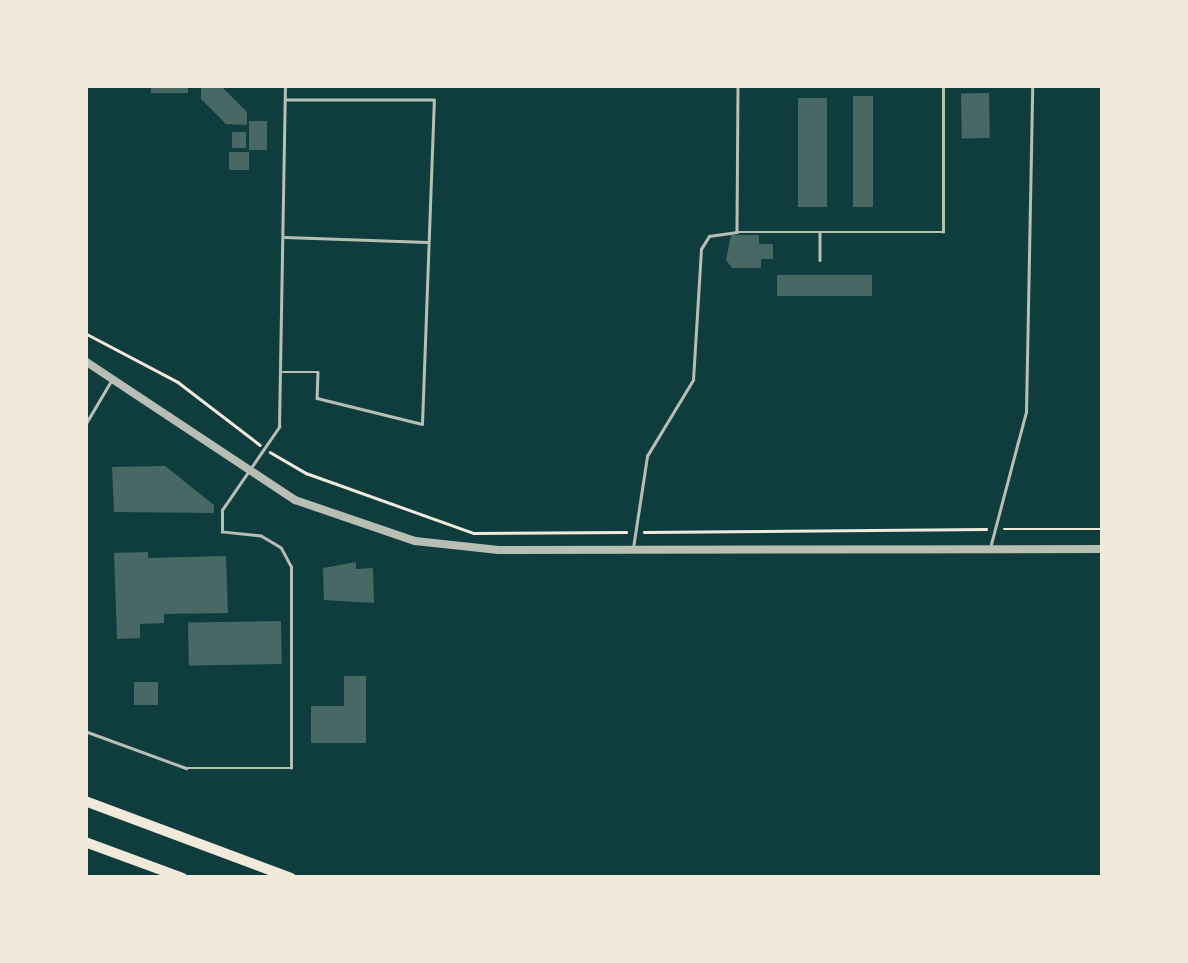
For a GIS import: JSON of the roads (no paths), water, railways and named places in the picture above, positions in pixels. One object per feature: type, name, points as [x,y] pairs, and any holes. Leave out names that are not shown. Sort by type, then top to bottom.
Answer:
[{"type":"highway","points":[[85,801],[291,878]]},
{"type":"highway","points":[[85,842],[183,878]]},
{"type":"street","points":[[85,362],[248,471],[330,517],[415,541],[574,551],[1103,549]]},
{"type":"lane","points":[[85,731],[186,768],[291,768],[291,567],[280,548],[261,536],[222,532],[222,510],[279,426],[285,85]]},
{"type":"lane","points":[[737,232],[738,85]]},
{"type":"lane","points":[[632,551],[646,456],[693,380],[702,249],[709,236],[737,232],[943,232],[942,85]]},
{"type":"lane","points":[[989,549],[1026,412],[1032,85]]},
{"type":"lane","points":[[280,372],[318,372],[317,398],[422,424],[434,100],[284,100]]},
{"type":"lane","points":[[820,232],[820,260]]},
{"type":"lane","points":[[282,237],[428,242]]},
{"type":"lane","points":[[85,425],[112,379]]}]
